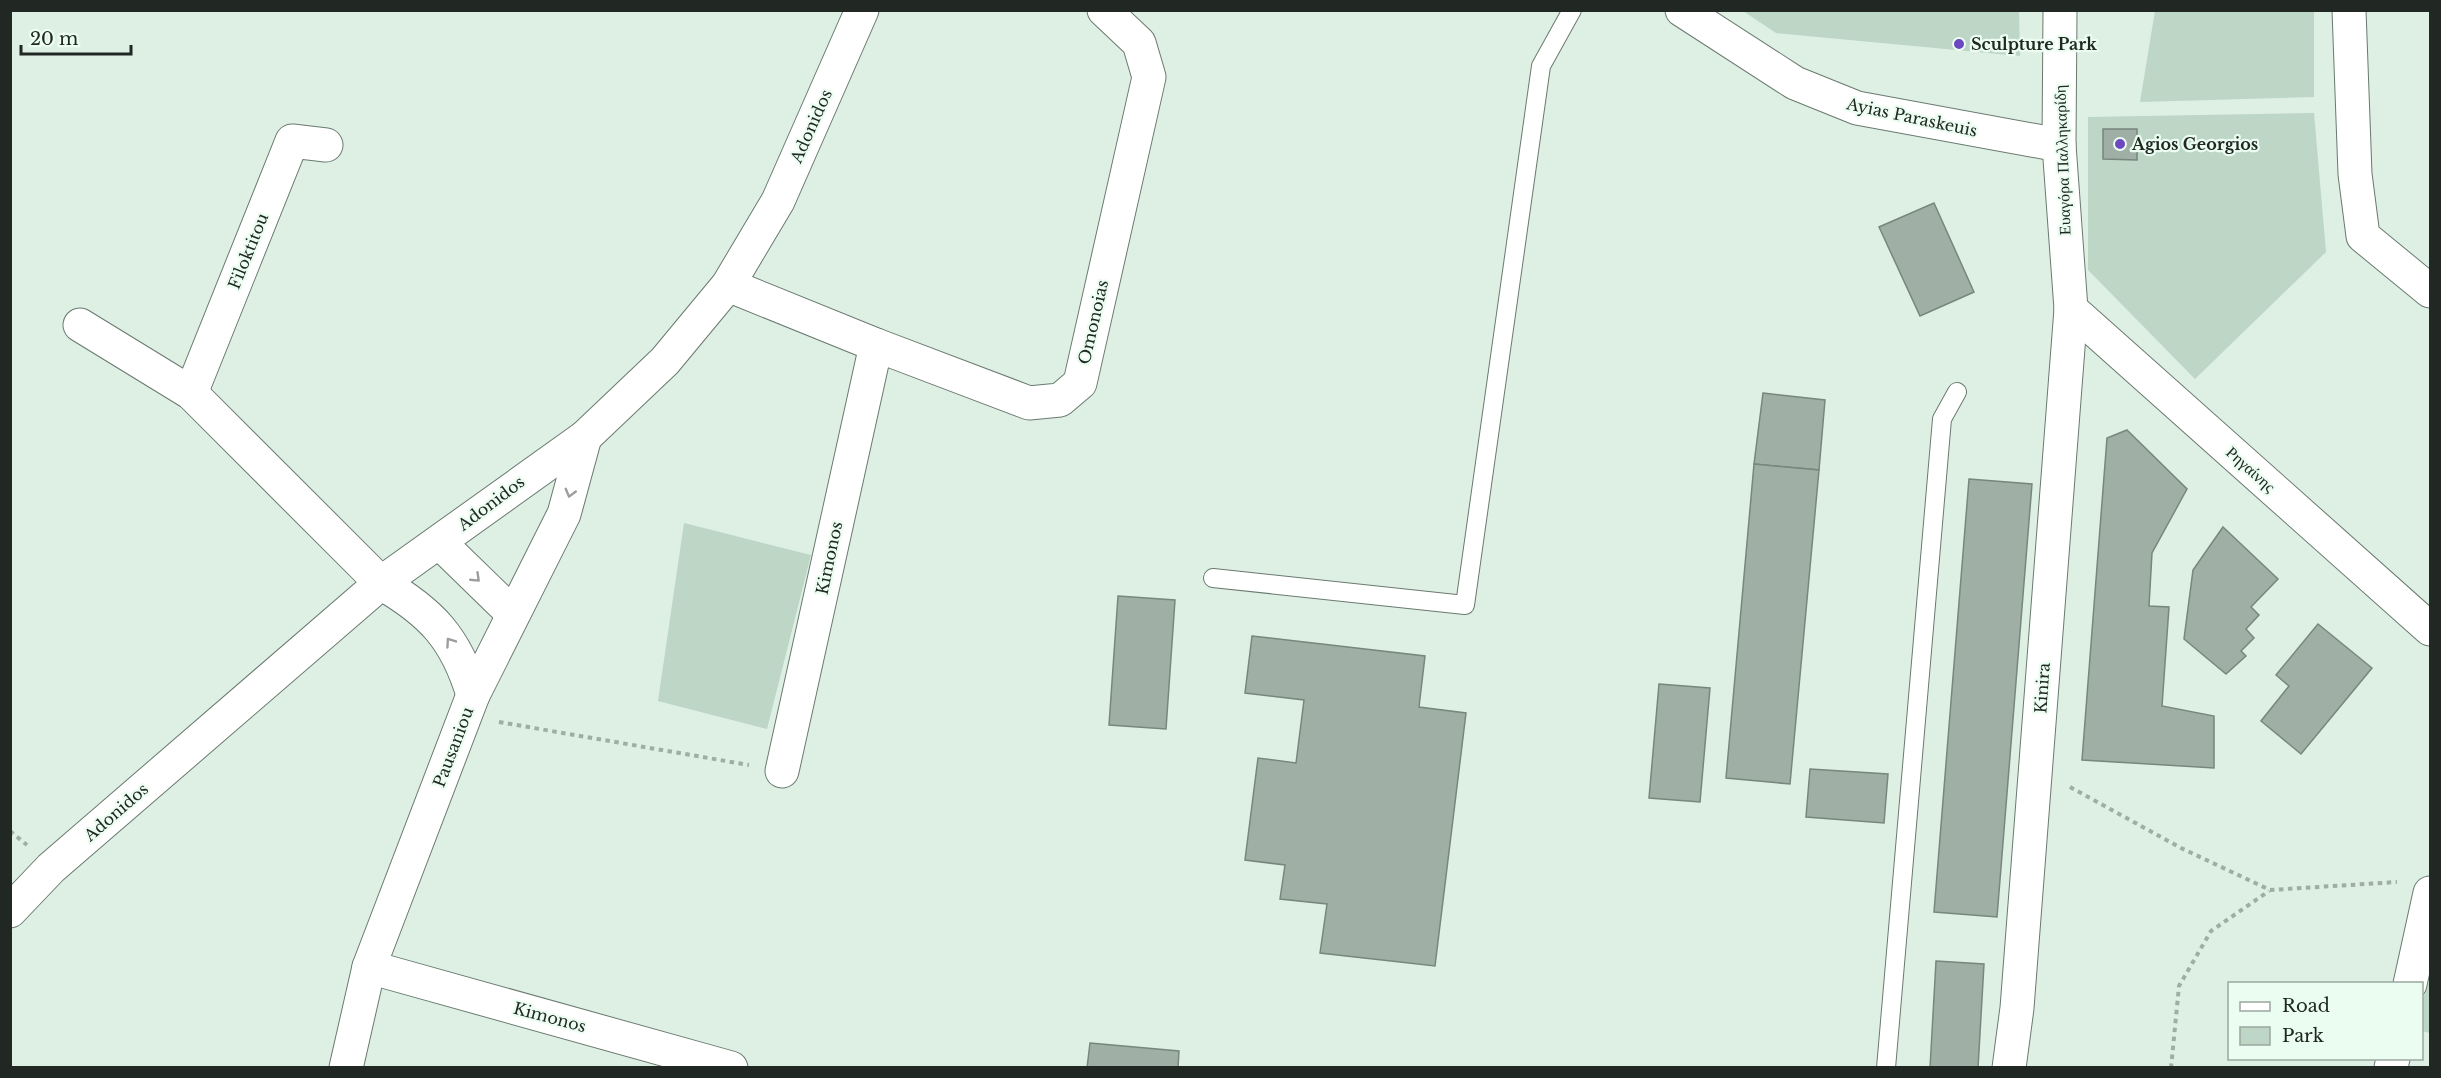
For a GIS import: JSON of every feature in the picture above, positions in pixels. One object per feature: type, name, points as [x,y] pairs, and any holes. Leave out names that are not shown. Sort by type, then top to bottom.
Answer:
[{"type":"street","name":"Omonoias","points":[[728,285],[876,345],[1029,403],[1060,400],[1080,383],[1149,77],[1139,43],[1104,10]]},
{"type":"street","name":"Ayias Paraskeuis","points":[[1682,10],[1795,83],[1857,108],[2059,145]]},
{"type":"street","name":"Ευαγόρα Παλληκαρίδη","points":[[2060,10],[2059,145],[2071,309]]},
{"type":"street","points":[[2349,10],[2355,174],[2363,236],[2430,291]]},
{"type":"street","name":"Adonidos","points":[[10,911],[51,868],[381,583],[585,436],[665,361],[728,285],[778,201],[853,13]]},
{"type":"street","name":"Filoktitou","points":[[191,393],[292,141],[326,146]]},
{"type":"street","name":"Ρηγαίνης","points":[[2071,309],[2430,629]]},
{"type":"street","name":"Kinira","points":[[2009,1068],[2017,1008],[2071,309]]},
{"type":"street","points":[[80,325],[191,393],[381,583],[431,616],[453,645],[465,667],[469,705]]},
{"type":"street","name":"Kimonos","points":[[782,771],[876,345]]},
{"type":"street","name":"Pausaniou","points":[[346,1068],[369,967],[469,705],[564,514],[585,436]]},
{"type":"street","points":[[439,542],[513,614]]},
{"type":"street","points":[[2410,982],[2419,887]]},
{"type":"street","name":"Kimonos","points":[[369,967],[727,1067]]},
{"type":"lane","points":[[1213,578],[1465,605],[1541,66],[1572,10]]},
{"type":"lane","points":[[1886,1068],[1942,419],[1957,392]]},
{"type":"path","points":[[469,705],[782,771]]},
{"type":"path","points":[[2035,782],[2075,788],[2181,848],[2270,890],[2419,887]]},
{"type":"path","points":[[2171,1068],[2179,986],[2211,931],[2270,890]]},
{"type":"green space","name":"Sculpture Park","points":[[1743,11],[2019,11],[2020,56],[1776,33]]},
{"type":"green space","points":[[2155,11],[2314,11],[2314,97],[2140,102]]},
{"type":"green space","points":[[2314,113],[2326,252],[2195,379],[2088,270],[2088,117]]},
{"type":"green space","points":[[684,523],[811,555],[767,729],[658,701]]},
{"type":"green space","points":[[2430,978],[2430,1033],[2423,1031],[2423,1000]]},
{"type":"building","name":"Agios Georgios","points":[[2103,129],[2137,129],[2137,160],[2103,159]]},
{"type":"building","points":[[1934,203],[1974,292],[1920,316],[1879,227]]},
{"type":"building","points":[[1763,393],[1825,400],[1819,470],[1754,464]]},
{"type":"building","points":[[2127,430],[2187,489],[2152,553],[2149,606],[2169,607],[2162,706],[2214,716],[2214,768],[2082,760],[2107,438]]},
{"type":"building","points":[[1754,464],[1819,470],[1790,784],[1726,778]]},
{"type":"building","points":[[1969,479],[2032,484],[1997,917],[1934,912]]},
{"type":"building","points":[[2223,527],[2278,579],[2251,607],[2259,615],[2246,629],[2254,638],[2241,651],[2246,656],[2226,674],[2184,639],[2193,570]]},
{"type":"building","points":[[1118,596],[1175,600],[1166,729],[1109,725]]},
{"type":"building","points":[[2318,624],[2372,668],[2301,754],[2261,721],[2289,686],[2276,675]]},
{"type":"building","points":[[1252,636],[1425,656],[1419,707],[1466,713],[1435,966],[1320,953],[1327,904],[1280,899],[1285,865],[1245,860],[1258,758],[1296,763],[1304,700],[1245,693]]},
{"type":"building","points":[[1659,684],[1710,688],[1700,802],[1649,798]]},
{"type":"building","points":[[1810,769],[1888,774],[1884,823],[1806,817]]},
{"type":"building","points":[[1936,961],[1984,964],[1978,1068],[1930,1068]]},
{"type":"building","points":[[1090,1043],[1179,1051],[1178,1068],[1087,1068]]},
{"type":"place","name":"Sculpture Park","points":[[1959,44]]},
{"type":"place","name":"Agios Georgios","points":[[2120,144]]}]
